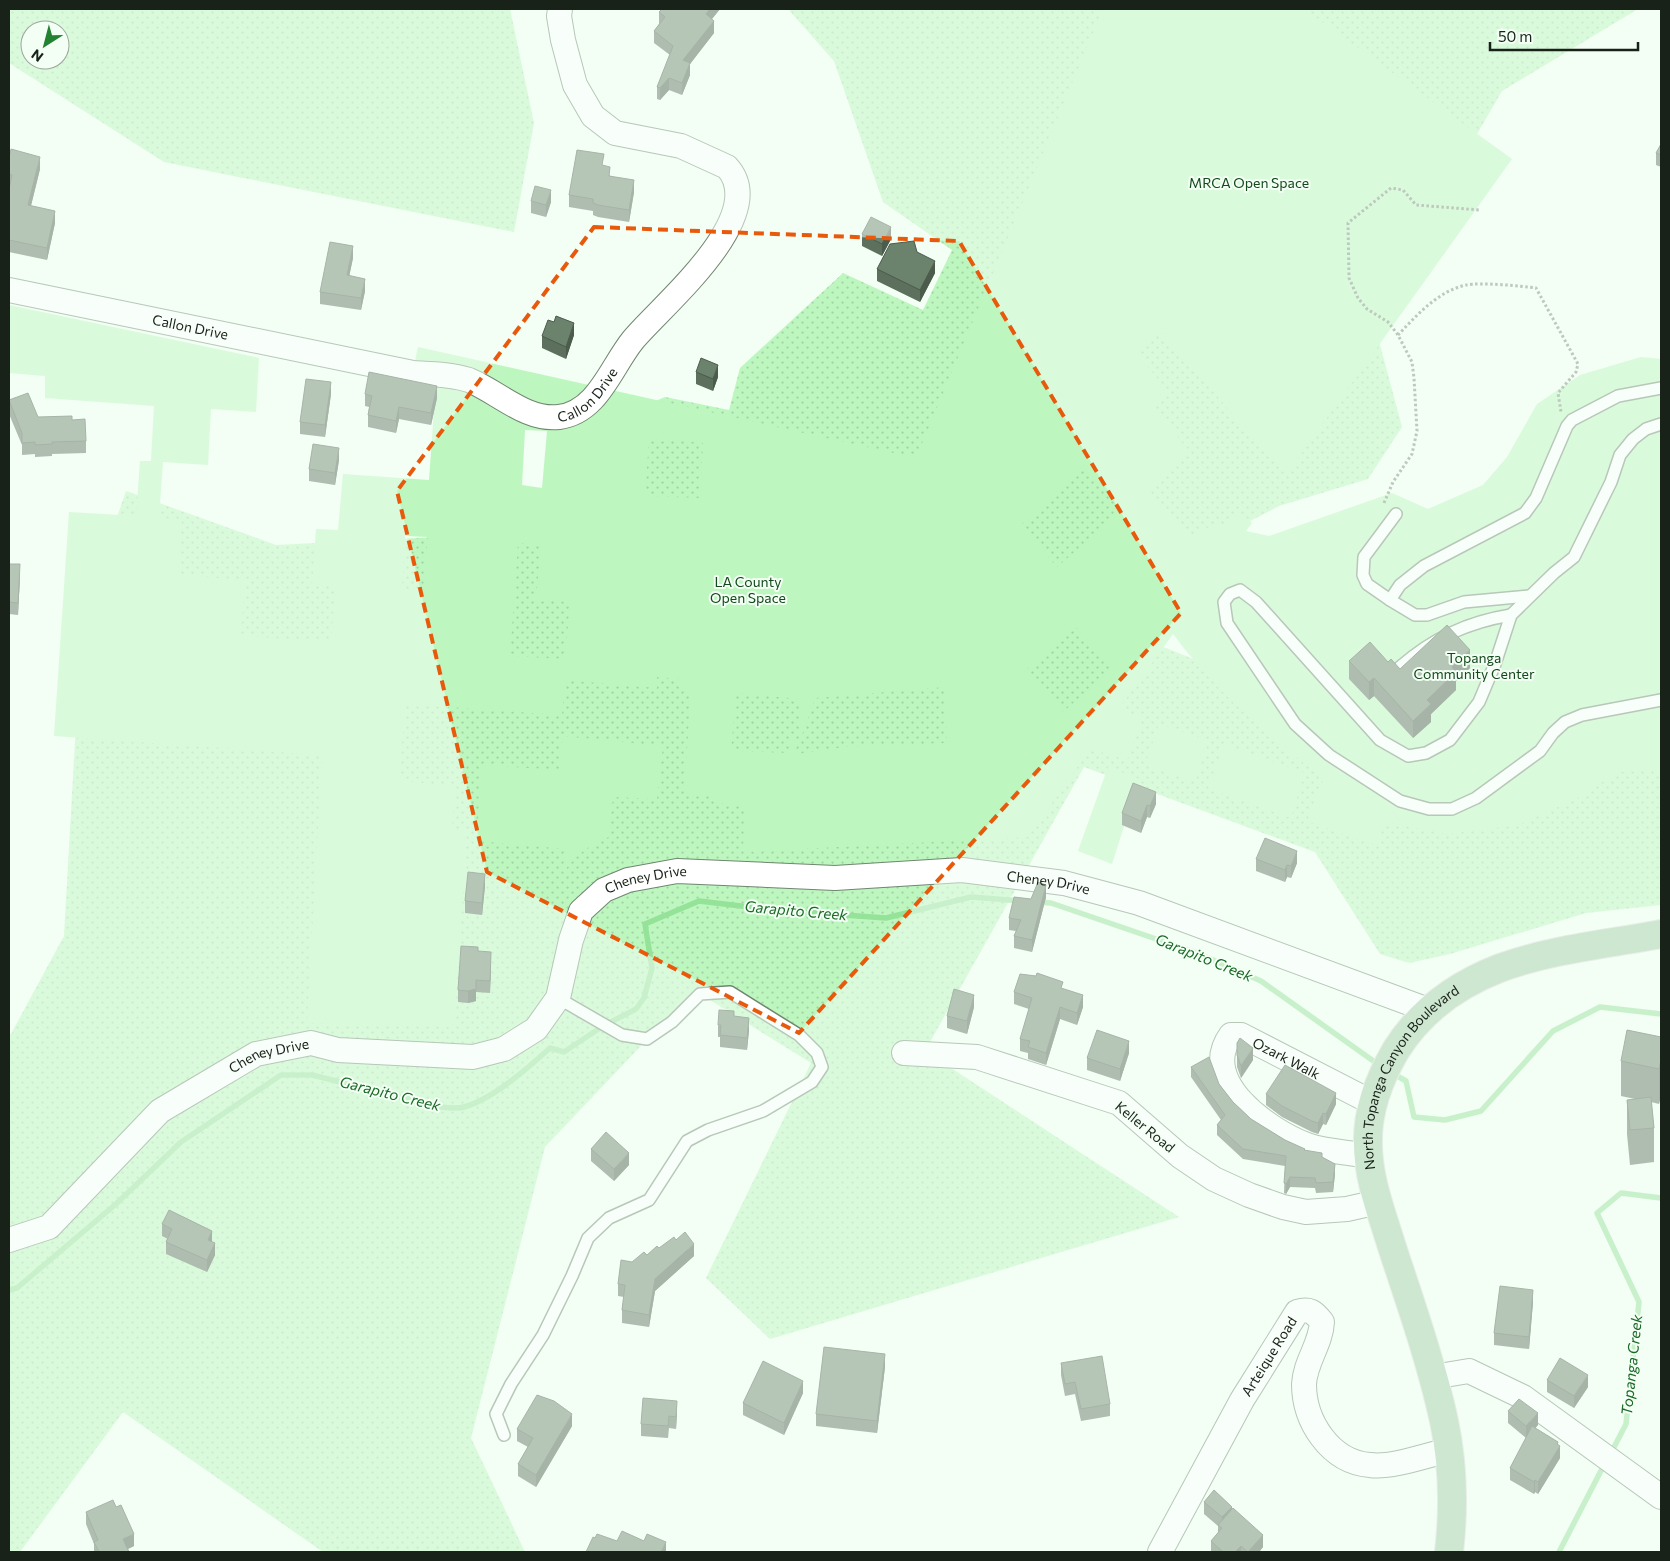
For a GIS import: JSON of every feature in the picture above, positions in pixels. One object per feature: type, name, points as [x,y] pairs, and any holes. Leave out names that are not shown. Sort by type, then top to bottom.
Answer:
[{"type":"main road","name":"North Topanga Canyon Boulevard","points":[[1449,1552],[1452,1499],[1449,1450],[1433,1377],[1378,1202],[1368,1156],[1368,1129],[1375,1097],[1394,1054],[1406,1034],[1428,1010],[1447,994],[1513,964],[1552,953],[1661,934]]},
{"type":"street","name":"Callon Drive","points":[[9,290],[412,372],[467,380],[526,411],[543,417],[569,415],[594,397],[632,340],[705,264],[729,224],[736,202],[736,192],[731,172],[726,167],[681,146],[615,133],[593,116],[575,85],[563,40],[559,16],[560,9]]},
{"type":"street","name":"Cheney Drive","points":[[9,1240],[49,1227],[160,1111],[256,1054],[311,1043],[338,1050],[472,1057],[504,1049],[536,1029],[558,998],[571,940],[581,911],[604,890],[628,880],[677,871],[835,878],[962,870],[1064,883],[1139,903],[1428,1010]]},
{"type":"street","name":"Ozark Walk","points":[[1368,1156],[1309,1146],[1280,1133],[1257,1117],[1222,1074],[1220,1060],[1224,1045],[1231,1035],[1241,1035],[1375,1097]]},
{"type":"street","name":"Keller Road","points":[[904,1052],[976,1057],[1119,1102],[1180,1156],[1214,1179],[1249,1195],[1283,1207],[1306,1212],[1347,1208],[1378,1202]]},
{"type":"street","name":"Arteique Road","points":[[1160,1552],[1242,1400],[1297,1312],[1306,1310],[1315,1312],[1322,1322],[1322,1334],[1305,1374],[1304,1384],[1309,1414],[1316,1430],[1328,1444],[1341,1455],[1357,1463],[1371,1466],[1449,1450]]},
{"type":"street","points":[[1433,1377],[1469,1371],[1523,1397],[1582,1437],[1661,1496]]},
{"type":"lane","points":[[1390,600],[1400,584],[1424,566],[1525,513],[1536,498],[1567,426],[1572,420],[1618,396],[1661,388]]},
{"type":"lane","points":[[1661,424],[1646,429],[1633,439],[1620,455],[1602,503],[1574,557],[1529,596],[1511,615],[1495,664],[1479,702],[1450,740],[1426,753],[1408,756],[1380,740],[1256,602],[1240,590],[1230,594],[1224,602],[1227,623],[1295,724],[1328,755],[1400,801],[1429,809],[1452,809],[1476,798],[1540,751],[1553,733],[1566,722],[1582,715],[1661,700]]},
{"type":"lane","points":[[1396,514],[1364,557],[1363,575],[1367,584],[1390,600],[1415,615],[1427,615],[1464,602],[1529,596]]},
{"type":"lane","points":[[1400,667],[1418,652],[1454,630],[1482,620],[1511,615]]},
{"type":"lane","points":[[504,1435],[496,1414],[511,1384],[543,1335],[588,1238],[609,1218],[649,1200],[687,1141],[708,1130],[763,1111],[812,1082],[822,1067],[817,1053],[799,1035],[730,992],[700,994],[672,1022],[648,1039],[622,1035],[558,998]]},
{"type":"path","points":[[1384,529],[1384,503],[1393,482],[1412,454],[1417,431],[1412,362],[1398,335],[1388,322],[1367,308],[1358,298],[1349,278],[1348,223],[1391,188],[1403,190],[1416,205],[1480,210]]},
{"type":"path","points":[[1398,335],[1418,313],[1438,297],[1466,284],[1536,288],[1578,364],[1576,372],[1558,393],[1559,407],[1567,426]]},
{"type":"highlighted area","points":[[594,227],[959,241],[1181,613],[799,1033],[487,872],[397,491]]},
{"type":"green space","points":[[9,9],[510,9],[534,123],[514,232],[164,162],[9,63]]},
{"type":"green space","points":[[788,9],[1638,9],[1502,91],[1372,315],[1402,427],[1368,479],[1279,506],[1200,547],[1158,645],[1239,677],[1661,714],[1661,905],[1586,913],[1450,954],[1409,963],[1380,954],[1315,852],[1084,767],[925,1051],[1179,1217],[770,1339],[706,1278],[811,1063],[694,990],[545,1147],[471,1438],[525,1552],[323,1552],[123,1412],[20,1552],[9,1552],[9,1034],[11,1034],[64,936],[82,619],[126,491],[276,545],[521,533],[567,438],[665,397],[729,410],[740,368],[843,273],[923,310],[952,250],[883,202],[834,61]]},
{"type":"green space","points":[[1103,9],[1304,9],[1512,159],[1286,475],[1160,331],[1135,352],[1170,393],[1153,408],[1191,453],[1149,490],[1190,538],[1214,524],[1225,526],[1241,513],[1252,523],[1246,531],[1269,536],[1392,493],[1428,509],[1483,485],[1507,457],[1537,404],[1580,375],[1641,357],[1661,359],[1661,770],[1618,772],[1576,799],[1518,825],[1447,834],[1385,822],[1377,845],[1307,821],[1324,778],[1283,747],[1243,712],[1206,674],[1173,634],[1118,710],[1143,717],[1127,760],[1090,749],[1028,837],[743,852],[745,807],[713,802],[714,796],[684,793],[691,691],[681,690],[681,679],[657,677],[657,688],[565,680],[562,715],[405,704],[401,781],[455,786],[452,831],[467,831],[454,1027],[307,1023],[322,755],[54,736],[69,512],[136,516],[140,461],[151,461],[154,406],[45,398],[45,376],[9,373],[9,305],[259,358],[256,412],[211,409],[208,465],[163,462],[159,518],[182,520],[178,575],[245,580],[241,636],[331,642],[335,586],[312,585],[316,529],[338,530],[343,474],[429,480],[435,395],[409,391],[418,347],[916,458]],"holes":[[[525,430],[547,431],[542,488],[522,485]],[[649,438],[703,443],[700,498],[645,496]],[[1085,468],[1123,510],[1057,567],[1021,525]],[[405,536],[428,537],[423,591],[402,590]],[[518,543],[541,545],[536,599],[570,602],[565,659],[510,656]],[[1076,627],[1113,668],[1063,712],[1027,669]],[[945,687],[947,743],[844,747],[798,754],[794,753],[799,741],[788,741],[790,753],[731,751],[736,693],[800,699],[801,738],[815,698]]]},
{"type":"green space","points":[[1159,724],[1209,741],[1195,782],[1145,765]]},
{"type":"green space","points":[[562,736],[663,746],[657,799],[613,797],[609,837],[583,851],[563,873],[565,849],[477,841],[481,765],[559,770]]},
{"type":"green space","points":[[1224,745],[1305,773],[1291,818],[1208,788]]},
{"type":"green space","points":[[1108,767],[1139,779],[1112,864],[1078,851]]},
{"type":"building","points":[[662,9],[710,9],[706,14],[714,21],[683,60],[690,63],[682,83],[669,78],[660,88],[657,87],[673,46],[654,31],[665,17],[659,12]]},
{"type":"building","points":[[1661,144],[1661,155],[1656,153]]},
{"type":"building","points":[[11,149],[40,157],[28,205],[55,211],[47,248],[9,240],[9,189],[12,175],[9,174],[9,158]]},
{"type":"building","points":[[577,150],[604,154],[602,165],[610,167],[609,176],[634,180],[629,210],[598,205],[593,203],[593,199],[569,195]]},
{"type":"building","points":[[535,186],[551,190],[546,205],[531,201]]},
{"type":"building","points":[[871,217],[891,227],[882,244],[862,234]]},
{"type":"building","points":[[914,241],[917,252],[935,261],[920,290],[877,269],[890,244]]},
{"type":"building","points":[[330,242],[353,246],[347,275],[365,279],[361,298],[320,292]]},
{"type":"building","points":[[556,316],[574,323],[566,347],[542,336],[548,320],[554,322]]},
{"type":"building","points":[[701,358],[718,365],[713,379],[696,372]]},
{"type":"building","points":[[369,372],[437,386],[431,413],[399,407],[396,421],[368,415],[372,396],[365,394]]},
{"type":"building","points":[[306,379],[331,382],[325,425],[300,422]]},
{"type":"building","points":[[28,393],[38,417],[72,416],[72,420],[85,419],[86,441],[52,442],[52,444],[35,445],[35,442],[22,443],[22,433],[9,400]]},
{"type":"building","points":[[313,444],[339,448],[335,473],[309,469]]},
{"type":"building","points":[[9,564],[20,564],[18,603],[9,602]]},
{"type":"building","points":[[1447,625],[1470,650],[1452,667],[1456,672],[1427,700],[1431,704],[1413,721],[1374,678],[1369,682],[1349,661],[1370,642],[1388,662],[1391,659],[1400,669]]},
{"type":"building","points":[[1133,783],[1156,792],[1150,806],[1147,805],[1141,821],[1122,813]]},
{"type":"building","points":[[1265,838],[1297,851],[1291,866],[1287,865],[1285,870],[1256,859]]},
{"type":"building","points":[[468,872],[485,874],[482,903],[465,901]]},
{"type":"building","points":[[1038,882],[1046,885],[1032,940],[1014,936],[1021,920],[1009,918],[1014,897],[1031,899]]},
{"type":"building","points":[[461,946],[478,947],[478,951],[491,952],[490,981],[476,980],[476,989],[468,991],[458,990]]},
{"type":"building","points":[[1037,973],[1063,982],[1061,988],[1083,995],[1077,1013],[1060,1007],[1046,1053],[1028,1047],[1030,1041],[1020,1039],[1032,998],[1014,992],[1020,974],[1036,976]]},
{"type":"building","points":[[954,989],[974,995],[967,1021],[947,1016]]},
{"type":"building","points":[[719,1010],[734,1011],[734,1016],[749,1018],[747,1038],[720,1035],[721,1025],[718,1025]]},
{"type":"building","points":[[1097,1030],[1129,1041],[1120,1069],[1087,1058]]},
{"type":"building","points":[[1627,1030],[1661,1037],[1659,1069],[1621,1061]]},
{"type":"building","points":[[1240,1038],[1253,1048],[1241,1066],[1237,1055],[1237,1043]]},
{"type":"building","points":[[1209,1057],[1219,1084],[1233,1102],[1251,1119],[1285,1140],[1304,1150],[1322,1153],[1322,1157],[1335,1164],[1333,1182],[1316,1183],[1315,1178],[1290,1177],[1286,1184],[1284,1183],[1286,1156],[1243,1149],[1217,1125],[1225,1115],[1191,1067]]},
{"type":"building","points":[[1285,1065],[1336,1093],[1326,1114],[1323,1113],[1318,1123],[1282,1106],[1266,1094]]},
{"type":"building","points":[[1651,1097],[1654,1128],[1630,1130],[1627,1100]]},
{"type":"building","points":[[606,1132],[629,1153],[614,1169],[591,1149]]},
{"type":"building","points":[[169,1210],[212,1231],[208,1240],[215,1243],[207,1260],[166,1242],[172,1229],[162,1224]]},
{"type":"building","points":[[685,1232],[694,1244],[655,1279],[649,1315],[622,1310],[625,1285],[618,1284],[621,1260],[632,1262],[644,1252],[647,1255],[657,1246],[659,1248],[674,1237],[676,1240]]},
{"type":"building","points":[[1500,1286],[1533,1290],[1529,1337],[1494,1333]]},
{"type":"building","points":[[824,1347],[885,1354],[877,1421],[816,1414]]},
{"type":"building","points":[[1102,1356],[1110,1404],[1081,1409],[1075,1382],[1065,1384],[1061,1363]]},
{"type":"building","points":[[1560,1358],[1588,1375],[1574,1396],[1547,1380]]},
{"type":"building","points":[[763,1361],[803,1381],[784,1423],[743,1403]]},
{"type":"building","points":[[537,1395],[554,1401],[572,1414],[536,1475],[518,1464],[533,1438],[517,1429]]},
{"type":"building","points":[[643,1398],[677,1401],[676,1417],[669,1416],[668,1426],[641,1424]]},
{"type":"building","points":[[1519,1399],[1538,1413],[1526,1426],[1508,1411]]},
{"type":"building","points":[[1532,1426],[1558,1442],[1557,1444],[1560,1446],[1538,1482],[1535,1480],[1534,1482],[1510,1468]]},
{"type":"building","points":[[1214,1490],[1232,1507],[1222,1517],[1204,1502]]},
{"type":"building","points":[[113,1500],[116,1507],[121,1505],[134,1534],[123,1539],[129,1552],[99,1552],[94,1542],[98,1540],[86,1512]]},
{"type":"building","points":[[1233,1508],[1263,1535],[1248,1552],[1241,1546],[1235,1552],[1223,1552],[1211,1541],[1222,1528],[1218,1525]]},
{"type":"building","points":[[622,1531],[644,1541],[647,1534],[666,1542],[661,1552],[586,1552],[593,1537],[595,1538],[597,1534],[617,1541]]},
{"type":"waterway","name":"Garapito Creek","points":[[9,1290],[17,1288],[116,1204],[181,1142],[281,1075],[312,1075],[447,1108],[464,1107],[487,1097],[510,1082],[550,1048],[564,1052],[603,1026],[636,1009],[644,998],[652,968],[645,924],[699,901],[774,910],[886,918],[971,897],[1021,901]]},
{"type":"waterway","name":"Garapito Creek","points":[[1038,902],[1051,903],[1197,953],[1261,981],[1379,1065]]},
{"type":"waterway","name":"Garapito Creek","points":[[1392,1073],[1406,1081],[1414,1117],[1445,1120],[1481,1111],[1553,1031],[1600,1007],[1661,1014]]},
{"type":"waterway","name":"Topanga Creek","points":[[1611,1453],[1626,1424],[1639,1302],[1597,1213],[1621,1193],[1661,1198]]},
{"type":"waterway","name":"Topanga Creek","points":[[1559,1552],[1605,1463]]},
{"type":"park label","name":"MRCA Open Space","points":[[1249,183]]},
{"type":"park label","name":"LA County Open Space","points":[[748,590]]},
{"type":"park label","name":"Topanga Community Center","points":[[1474,666]]}]
